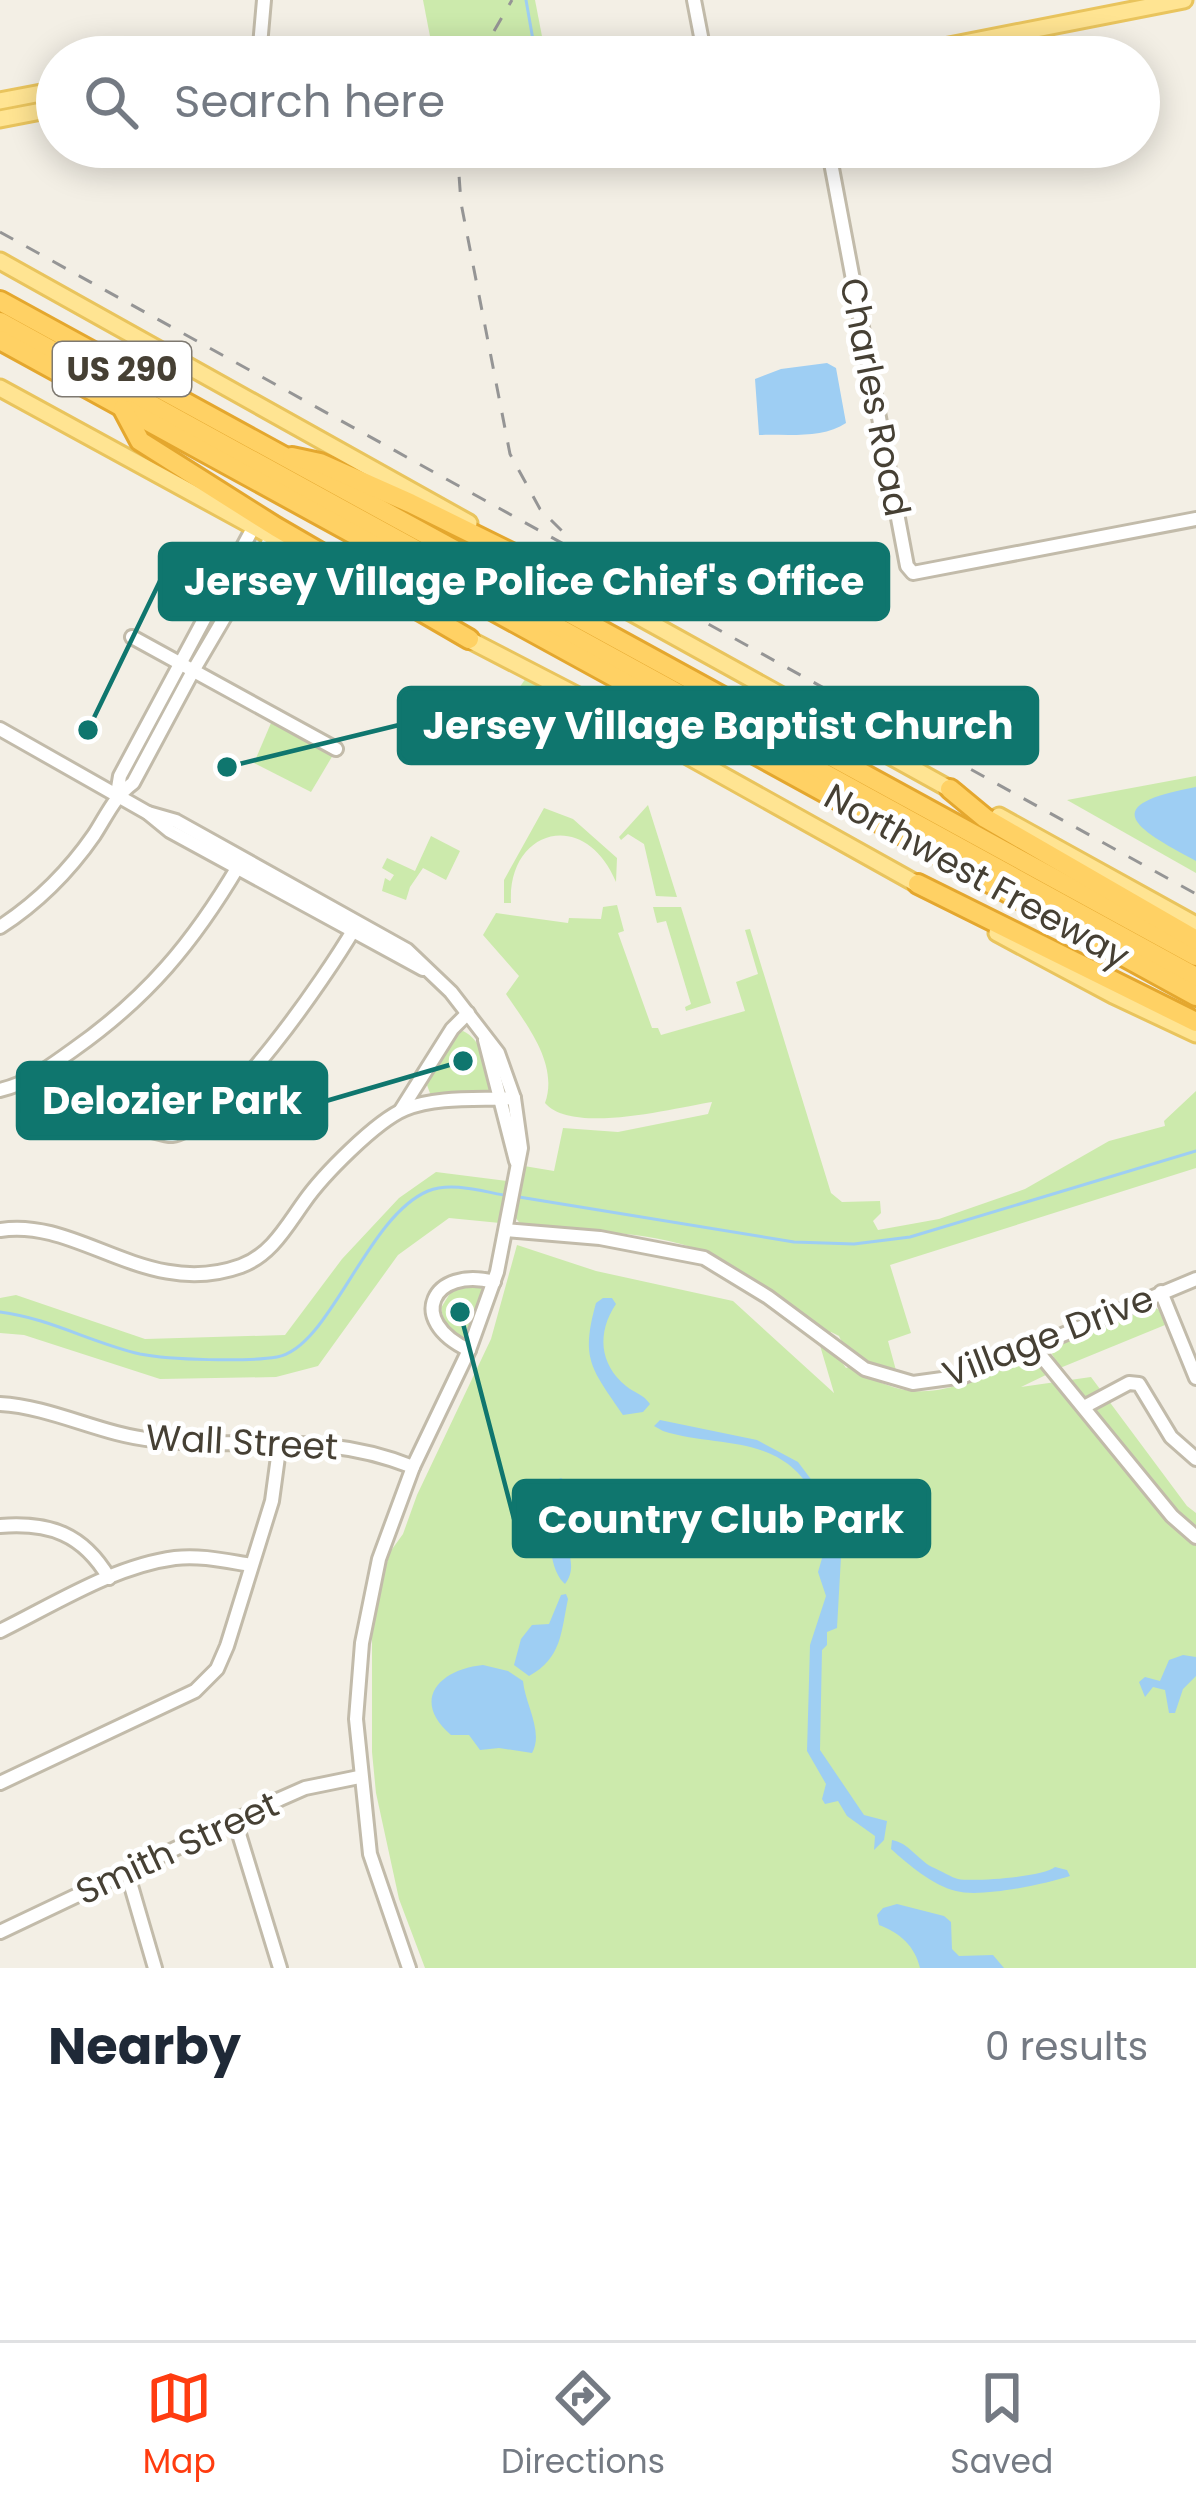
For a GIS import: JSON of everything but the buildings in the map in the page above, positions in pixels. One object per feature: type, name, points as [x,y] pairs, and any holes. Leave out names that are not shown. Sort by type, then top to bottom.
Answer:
[{"type":"highway","name":"Northwest Freeway","points":[[0,301],[1196,956]]},
{"type":"highway","points":[[0,322],[1196,977]]},
{"type":"highway","name":"Northwest Freeway","points":[[0,340],[1196,996]]},
{"type":"highway","points":[[123,409],[140,441],[292,537],[469,639]]},
{"type":"highway","points":[[274,454],[338,471],[625,609]]},
{"type":"highway","points":[[950,789],[985,818],[1196,940]]},
{"type":"highway","points":[[918,884],[1196,1022]]},
{"type":"main road","points":[[1000,36],[1184,0]]},
{"type":"main road","points":[[0,101],[36,94]]},
{"type":"main road","points":[[0,119],[36,112]]},
{"type":"main road","points":[[0,261],[1196,925]]},
{"type":"main road","points":[[0,388],[271,538],[609,712],[1031,952],[1196,1034]]},
{"type":"street","points":[[261,36],[264,0]]},
{"type":"street","points":[[694,0],[700,36]]},
{"type":"street","name":"Charles Road","points":[[831,168],[907,566],[913,574],[1196,519]]},
{"type":"street","points":[[0,927],[60,877],[117,795],[133,783],[253,528]]},
{"type":"street","points":[[187,668],[271,538]]},
{"type":"street","points":[[132,637],[336,749]]},
{"type":"street","points":[[0,729],[148,813],[176,821],[429,972],[468,1013],[485,1039],[509,1098],[516,1161],[494,1282],[469,1350],[412,1467],[379,1559],[362,1643],[356,1719],[370,1854],[409,1968]]},
{"type":"street","points":[[0,1090],[23,1084],[116,1019],[167,970],[210,914],[240,863]]},
{"type":"street","points":[[23,1084],[169,1136],[195,1126],[297,1018],[356,927]]},
{"type":"street","points":[[0,1230],[37,1230],[176,1274],[245,1265],[271,1249],[329,1170],[401,1110],[452,1029],[468,1013]]},
{"type":"street","points":[[401,1110],[432,1102],[509,1098]]},
{"type":"street","name":"Village Drive","points":[[506,1230],[600,1238],[704,1258],[768,1297],[866,1369],[898,1381],[949,1380],[1196,1279]]},
{"type":"street","points":[[469,1350],[440,1334],[433,1305],[442,1288],[457,1280],[476,1277],[494,1282]]},
{"type":"street","points":[[1161,1292],[1196,1378]]},
{"type":"street","points":[[1033,1346],[1172,1516],[1196,1537]]},
{"type":"street","points":[[1084,1407],[1129,1383],[1138,1384],[1171,1437],[1196,1459]]},
{"type":"street","name":"Wall Street","points":[[0,1404],[50,1413],[116,1435],[158,1441],[330,1444],[374,1452],[412,1467]]},
{"type":"street","points":[[0,1783],[195,1691],[217,1669],[277,1479],[280,1442]]},
{"type":"street","points":[[0,1526],[51,1526],[81,1541],[110,1578]]},
{"type":"street","points":[[0,1631],[147,1564],[178,1558],[251,1565]]},
{"type":"street","name":"Smith Street","points":[[0,1932],[304,1788],[359,1777]]},
{"type":"street","points":[[235,1821],[280,1968]]},
{"type":"street","points":[[127,1872],[155,1968]]},
{"type":"green space","points":[[423,0],[535,0],[542,36],[430,36]]},
{"type":"green space","points":[[526,678],[594,713],[583,740],[542,718],[537,704],[541,700],[533,690],[524,697],[515,694]]},
{"type":"green space","points":[[271,723],[333,755],[311,792],[254,763]]},
{"type":"green space","points":[[1196,776],[1196,873],[1067,800]]},
{"type":"green space","points":[[648,805],[677,897],[656,896],[644,844],[628,834],[619,837]]},
{"type":"green space","points":[[544,808],[573,819],[617,858],[616,882],[586,843],[568,836],[550,837],[534,844],[521,858],[511,903],[504,903],[504,880]]},
{"type":"green space","points":[[431,836],[460,851],[446,880],[423,868],[406,900],[382,891],[385,878],[390,881],[394,875],[382,868],[387,858],[415,871]]},
{"type":"green space","points":[[617,905],[624,931],[618,933],[652,1028],[658,1028],[661,1035],[745,1011],[736,982],[758,974],[745,930],[750,929],[831,1193],[842,1202],[880,1201],[881,1213],[873,1221],[878,1230],[939,1219],[1025,1189],[1109,1141],[1165,1126],[1164,1121],[1196,1091],[1196,1168],[890,1265],[911,1333],[888,1341],[897,1374],[856,1356],[839,1336],[827,1335],[755,1280],[707,1253],[629,1234],[522,1226],[515,1217],[524,1166],[554,1171],[563,1128],[618,1132],[708,1114],[712,1102],[600,1118],[559,1112],[545,1103],[548,1074],[544,1059],[506,994],[519,976],[483,935],[496,913],[568,923],[569,918],[601,919],[603,907]]},
{"type":"green space","points":[[653,907],[681,907],[711,1003],[686,1011],[691,1004],[666,921],[657,923]]},
{"type":"green space","points":[[463,1031],[483,1053],[495,1082],[492,1091],[431,1096],[427,1085],[455,1034]]},
{"type":"green space","points":[[436,1172],[507,1181],[500,1223],[449,1218],[398,1255],[318,1366],[276,1377],[160,1379],[24,1335],[0,1333],[0,1298],[16,1295],[145,1339],[285,1335],[342,1259],[399,1198]]},
{"type":"green space","points":[[517,1245],[596,1271],[733,1301],[834,1393],[819,1342],[846,1368],[852,1366],[901,1389],[945,1389],[1035,1356],[1050,1373],[1021,1387],[1091,1377],[1196,1513],[1196,1968],[425,1968],[399,1899],[376,1793],[372,1616],[390,1552],[403,1534],[491,1339]]},
{"type":"green space","points":[[481,1287],[484,1297],[468,1337],[460,1340],[446,1331],[441,1308],[452,1290]]},
{"type":"green space","points":[[1153,1306],[1165,1325],[1060,1368],[1049,1349],[1057,1345]]},
{"type":"water","points":[[827,363],[836,368],[846,423],[816,434],[759,435],[755,379],[781,369]]},
{"type":"water","points":[[1196,787],[1196,861],[1155,838],[1135,818],[1136,809],[1146,801]]},
{"type":"water","points":[[612,1298],[616,1304],[604,1336],[606,1358],[617,1377],[650,1404],[643,1412],[623,1415],[592,1363],[591,1322],[596,1303]]},
{"type":"water","points":[[660,1420],[757,1440],[798,1462],[825,1498],[836,1531],[833,1540],[825,1543],[815,1497],[785,1462],[748,1446],[663,1431],[654,1426]]},
{"type":"water","points":[[561,1478],[578,1490],[566,1532],[571,1567],[565,1584],[554,1564],[550,1536],[552,1482]]},
{"type":"water","points":[[823,1555],[841,1557],[837,1628],[827,1632],[822,1650],[820,1750],[864,1815],[887,1821],[884,1840],[874,1850],[875,1836],[847,1816],[838,1801],[825,1804],[826,1784],[807,1751],[810,1645],[826,1596],[818,1572]]},
{"type":"water","points":[[566,1594],[554,1652],[529,1676],[514,1665],[521,1639],[532,1625],[549,1624],[561,1595]]},
{"type":"water","points":[[1196,1657],[1196,1676],[1183,1689],[1175,1713],[1169,1713],[1165,1690],[1153,1687],[1145,1697],[1139,1682],[1145,1677],[1160,1681],[1169,1660]]},
{"type":"water","points":[[483,1665],[508,1671],[523,1681],[535,1727],[532,1753],[480,1750],[469,1735],[451,1735],[439,1722],[432,1699],[436,1688],[454,1673]]},
{"type":"water","points":[[892,1840],[958,1879],[1023,1876],[1055,1867],[1067,1870],[1070,1876],[996,1891],[956,1891],[913,1868],[891,1849]]},
{"type":"water","points":[[897,1904],[944,1916],[951,1922],[952,1949],[959,1956],[993,1955],[1004,1968],[920,1968],[906,1941],[879,1925],[877,1915],[883,1908]]},
{"type":"waterway","points":[[526,0],[532,36]]},
{"type":"waterway","points":[[519,1197],[794,1242],[854,1244],[910,1237],[1196,1151]]},
{"type":"waterway","points":[[0,1312],[140,1354],[208,1360],[277,1357],[314,1331],[406,1205],[428,1191],[447,1187],[509,1196]]},
{"type":"railway","points":[[491,36],[512,0]]},
{"type":"railway","points":[[458,168],[461,203],[510,454],[540,509],[568,537]]},
{"type":"railway","points":[[0,232],[1196,894]]},
{"type":"place","name":"Jersey Village Police Chief's Office","points":[[88,730]]},
{"type":"place","name":"Jersey Village Baptist Church","points":[[227,767]]},
{"type":"place","name":"Delozier Park","points":[[463,1061]]},
{"type":"place","name":"Country Club Park","points":[[460,1312]]}]
